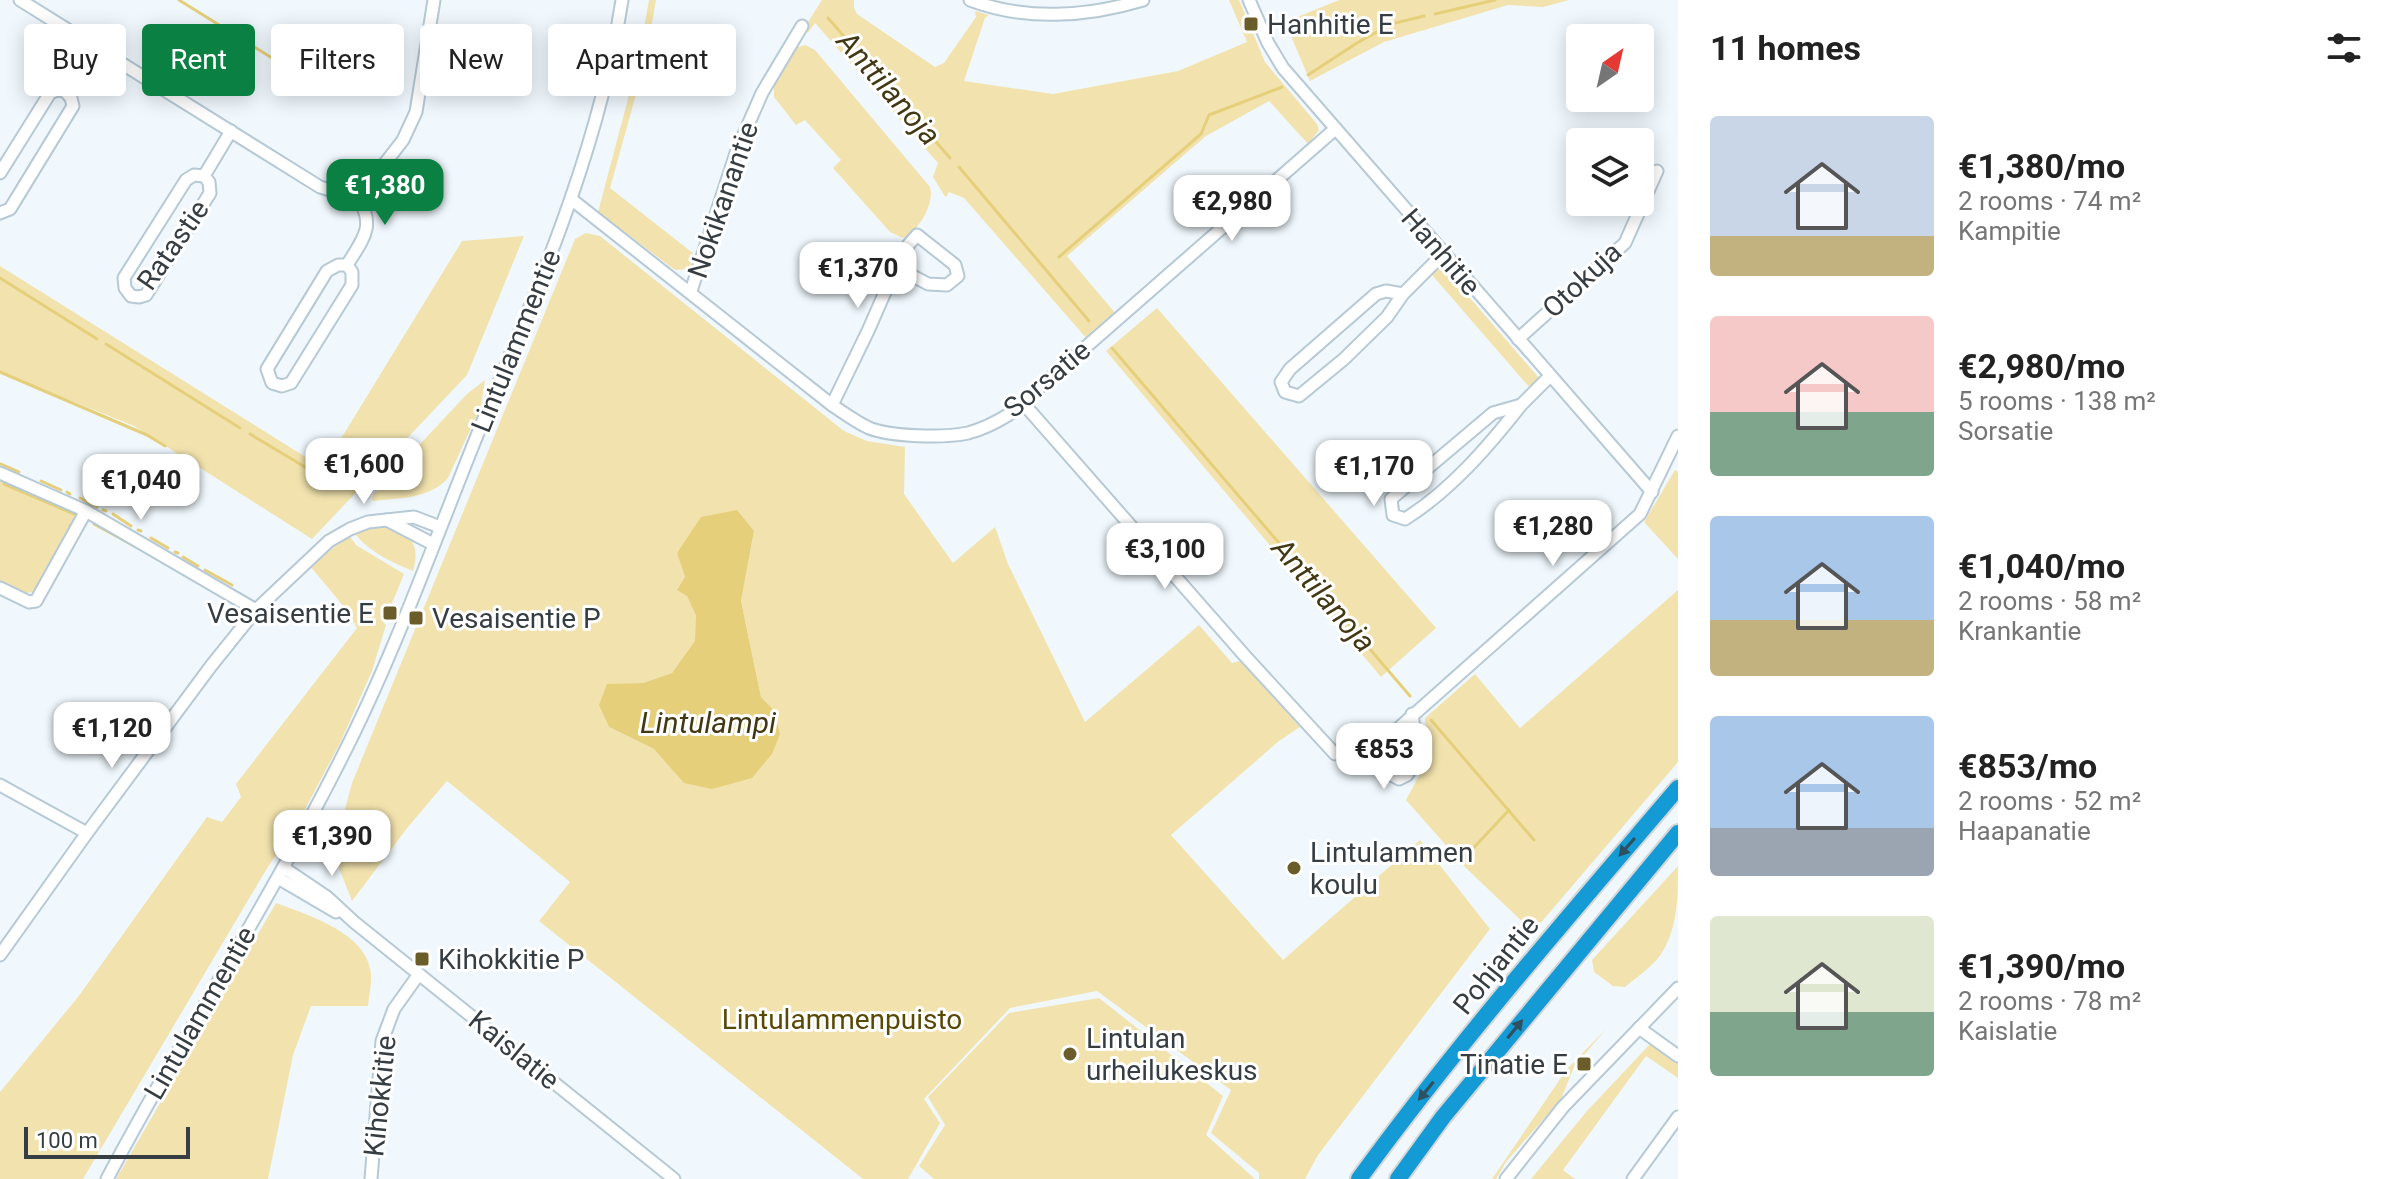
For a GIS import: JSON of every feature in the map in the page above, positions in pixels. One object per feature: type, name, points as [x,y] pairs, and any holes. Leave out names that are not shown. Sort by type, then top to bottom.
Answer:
[{"type":"highway","name":"Pohjantie","points":[[1359,1179],[1423,1095],[1678,788]]},
{"type":"highway","name":"Pohjantie","points":[[1398,1179],[1443,1117],[1678,833]]},
{"type":"street","points":[[20,0],[58,24]]},
{"type":"street","points":[[358,198],[403,140],[416,112],[434,0]]},
{"type":"street","name":"Lintulammentie","points":[[107,1179],[281,873],[349,742],[548,263],[600,112],[622,0]]},
{"type":"street","points":[[970,0],[1019,12],[1056,15],[1089,13],[1143,0]]},
{"type":"street","name":"Hanhitie","points":[[1249,0],[1283,68],[1652,492]]},
{"type":"street","name":"Nokikanantie","points":[[691,291],[737,150],[762,93],[802,26]]},
{"type":"street","points":[[126,66],[320,187],[358,198],[367,212],[368,224],[347,265]]},
{"type":"street","points":[[0,173],[48,96]]},
{"type":"street","points":[[0,213],[10,209],[73,106],[69,96]]},
{"type":"street","name":"Sorsatie","points":[[571,199],[832,405],[873,429],[956,435],[995,423],[1023,403],[1334,130]]},
{"type":"street","name":"Ratastie","points":[[204,176],[231,131]]},
{"type":"street","name":"Otokuja","points":[[1518,339],[1625,243],[1657,171]]},
{"type":"street","name":"Ratastie","points":[[194,175],[204,176],[209,182],[210,193],[146,295],[131,296],[125,288],[124,278],[186,180],[194,175]]},
{"type":"street","points":[[832,405],[903,251],[917,235],[955,265],[958,276],[947,285],[928,284],[896,267]]},
{"type":"street","points":[[1403,294],[1386,291],[1376,294],[1290,369],[1281,382],[1285,392],[1299,396],[1344,359],[1387,317],[1403,294],[1443,254]]},
{"type":"street","points":[[338,265],[347,265],[352,272],[352,285],[291,383],[282,386],[272,383],[267,369],[327,271],[338,265]]},
{"type":"street","points":[[1521,405],[1493,413],[1391,499],[1393,515],[1405,519],[1418,511],[1484,452],[1521,405],[1550,376]]},
{"type":"street","points":[[1023,403],[1335,754]]},
{"type":"street","points":[[1412,714],[1418,757],[1407,775],[1399,779],[1386,773],[1376,760],[1375,749],[1412,714],[1631,524],[1652,492],[1678,436]]},
{"type":"street","points":[[0,473],[86,511],[256,610]]},
{"type":"street","points":[[0,588],[29,602],[36,601],[86,511]]},
{"type":"street","points":[[0,955],[87,833],[256,610],[329,541],[368,522],[414,517],[440,527]]},
{"type":"street","points":[[387,520],[433,544]]},
{"type":"street","points":[[0,785],[87,833]]},
{"type":"street","name":"Kaislatie","points":[[281,873],[354,922],[674,1179]]},
{"type":"street","name":"Kihokkitie","points":[[371,1179],[382,1041],[394,1009],[419,974]]},
{"type":"street","points":[[1506,1179],[1563,1107],[1678,988]]},
{"type":"street","points":[[1639,1028],[1678,1056]]},
{"type":"street","points":[[1637,1178],[1678,1117]]},
{"type":"green space","points":[[649,0],[656,0],[652,24],[645,24]]},
{"type":"green space","points":[[822,0],[854,0],[857,14],[935,67],[944,63],[976,17],[975,11],[989,15],[985,18],[964,81],[1053,94],[1178,71],[1247,42],[1229,0],[1239,0],[1265,62],[1319,130],[1308,144],[1269,101],[1206,136],[1067,256],[1116,314],[1087,339],[964,198],[949,192],[946,197],[944,195],[933,177],[938,163],[815,23],[808,33],[806,31],[806,25]]},
{"type":"green space","points":[[1339,0],[1569,0],[1543,7],[1508,5],[1384,42],[1310,81],[1285,22]]},
{"type":"green space","points":[[805,45],[815,50],[930,187],[930,201],[924,216],[915,229],[903,238],[890,232],[833,168],[841,160],[805,120],[796,125],[774,97],[774,83],[795,48]]},
{"type":"green space","points":[[629,96],[636,96],[610,188],[697,259],[688,268],[675,270],[598,212]]},
{"type":"green space","name":"Lintulammenpuisto","points":[[586,233],[600,236],[844,431],[867,441],[905,447],[904,494],[953,563],[995,527],[1008,564],[1085,722],[1199,625],[1232,663],[1240,661],[1300,727],[1279,741],[1171,835],[1283,960],[1420,840],[1490,929],[1318,1155],[1305,1179],[1259,1179],[1259,1173],[1211,1133],[1231,1090],[1097,991],[1010,1008],[924,1099],[940,1123],[908,1179],[863,1179],[539,921],[570,882],[447,781],[352,901],[333,853],[352,783],[575,239]],"holes":[[[754,531],[741,601],[761,697],[774,710],[654,749],[609,727],[600,705],[607,685],[643,683],[672,673],[696,641],[696,616],[687,596],[677,552]]]},
{"type":"green space","points":[[524,236],[467,375],[312,539],[134,426],[0,372],[0,266],[323,468],[462,241]]},
{"type":"green space","points":[[1437,266],[1445,269],[1539,378],[1530,388],[1433,276],[1431,273]]},
{"type":"green space","points":[[1157,308],[1436,628],[1381,677],[1106,351]]},
{"type":"green space","points":[[485,380],[481,406],[448,478],[423,494],[373,501],[375,492],[385,488],[395,471],[467,394]]},
{"type":"green space","points":[[1675,470],[1678,472],[1678,559],[1644,522]]},
{"type":"green space","points":[[3,479],[75,510],[77,516],[38,590],[33,592],[19,591],[0,582],[0,481]]},
{"type":"green space","points":[[378,526],[397,530],[410,538],[415,552],[413,571],[388,560],[354,532]]},
{"type":"green space","points":[[349,535],[356,545],[404,574],[384,623],[386,625],[372,671],[340,743],[304,811],[83,1179],[0,1179],[0,1092],[78,997],[207,817],[222,822],[241,797],[236,784],[357,628],[345,608],[310,566]]},
{"type":"green space","points":[[1678,590],[1678,762],[1533,932],[1466,868],[1406,800],[1429,757],[1425,718],[1475,674],[1520,728]]},
{"type":"green space","points":[[1678,866],[1676,913],[1665,947],[1651,965],[1625,987],[1613,986],[1594,972],[1592,960]]},
{"type":"green space","points":[[276,903],[332,926],[357,944],[365,955],[371,977],[368,1006],[311,1006],[293,1055],[268,1179],[116,1179]]},
{"type":"green space","name":"Lintulan urheilukeskus","points":[[1099,998],[1223,1096],[1206,1135],[1255,1179],[934,1179],[919,1166],[945,1125],[928,1097],[1009,1013]]},
{"type":"green space","points":[[1606,1029],[1574,1067],[1561,1099],[1506,1162],[1496,1179],[1492,1179],[1567,1069]]},
{"type":"green space","points":[[1651,1043],[1678,1061],[1678,1078],[1646,1056],[1563,1170],[1575,1179],[1531,1179],[1587,1111]]},
{"type":"water","name":"Lintulampi","points":[[737,510],[754,531],[741,601],[761,697],[774,710],[780,734],[772,754],[752,778],[712,789],[684,783],[654,749],[609,727],[599,705],[607,684],[643,683],[672,673],[695,641],[696,616],[687,596],[677,590],[685,577],[677,553],[701,517]]},
{"type":"waterway","points":[[179,0],[271,57]]},
{"type":"waterway","points":[[1435,14],[1495,0]]},
{"type":"waterway","points":[[1308,75],[1391,24],[1424,16]]},
{"type":"waterway","name":"Anttilanoja","points":[[828,18],[950,158]]},
{"type":"waterway","points":[[1059,257],[1201,134],[1209,115],[1282,87]]},
{"type":"waterway","name":"Anttilanoja","points":[[959,167],[1089,321]]},
{"type":"waterway","points":[[0,278],[97,339]]},
{"type":"waterway","points":[[106,344],[240,428]]},
{"type":"waterway","name":"Anttilanoja","points":[[1112,348],[1410,696]]},
{"type":"waterway","points":[[0,372],[147,435],[165,446]]},
{"type":"waterway","points":[[250,434],[305,467]]},
{"type":"waterway","points":[[1,464],[19,472]]},
{"type":"waterway","points":[[41,481],[61,490]]},
{"type":"waterway","points":[[4,484],[74,514]]},
{"type":"waterway","points":[[80,498],[97,507]]},
{"type":"waterway","points":[[113,514],[131,526]]},
{"type":"waterway","points":[[94,524],[136,547]]},
{"type":"waterway","points":[[151,538],[168,548]]},
{"type":"waterway","points":[[183,557],[198,566]]},
{"type":"waterway","points":[[205,570],[232,585]]},
{"type":"waterway","points":[[214,592],[226,599]]},
{"type":"waterway","name":"Anttilanoja","points":[[1431,720],[1534,840]]},
{"type":"waterway","points":[[1465,857],[1509,810]]},
{"type":"place","name":"Hanhitie E","points":[[1251,24]]},
{"type":"place","name":"Vesaisentie E","points":[[390,613]]},
{"type":"place","name":"Vesaisentie P","points":[[416,618]]},
{"type":"place","name":"Lintulammen koulu","points":[[1294,868]]},
{"type":"place","name":"Kihokkitie P","points":[[422,959]]},
{"type":"place","name":"Lintulan urheilukeskus","points":[[1070,1054]]},
{"type":"place","name":"Tinatie E","points":[[1584,1064]]}]
